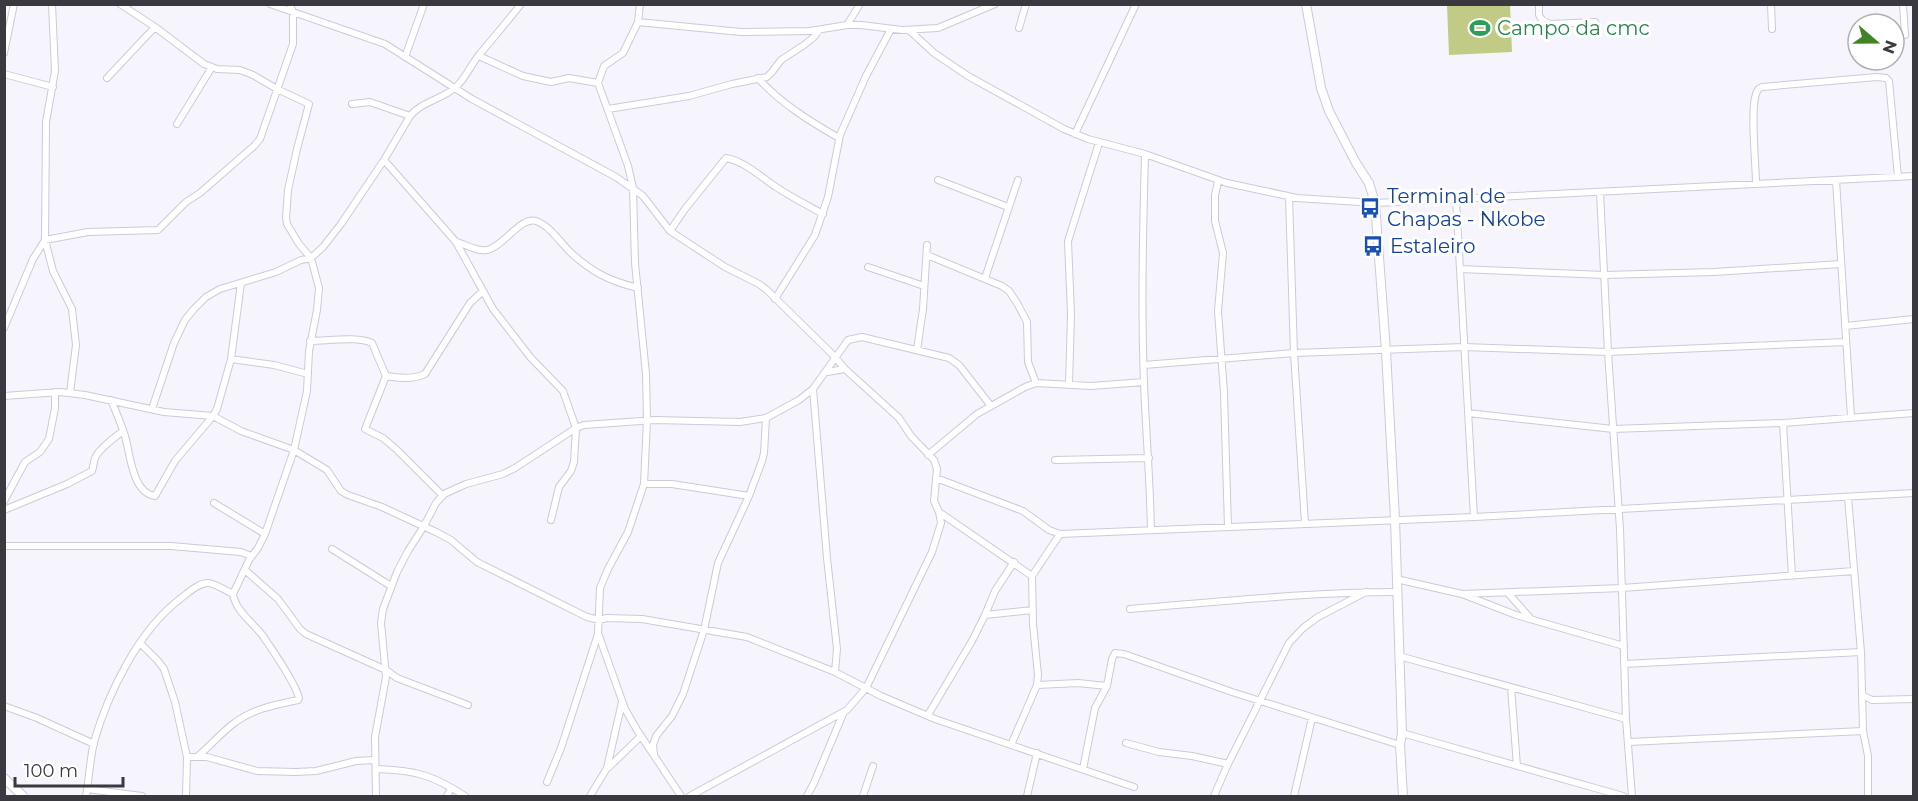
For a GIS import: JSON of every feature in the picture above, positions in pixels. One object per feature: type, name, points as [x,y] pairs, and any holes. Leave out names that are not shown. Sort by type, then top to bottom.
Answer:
[{"type":"street","points":[[4,53],[14,4]]},
{"type":"street","points":[[52,4],[55,71],[46,122],[45,240],[53,271],[72,309],[76,345],[70,393]]},
{"type":"street","points":[[120,4],[155,27],[192,57],[212,67],[240,70],[253,75],[309,104],[288,190],[286,218],[298,244],[311,258],[319,288],[310,341],[303,410],[294,450],[265,534],[233,594],[234,602],[263,637],[299,698],[247,714],[198,756]]},
{"type":"street","points":[[270,4],[379,41],[472,99],[597,166],[633,188],[643,196],[670,231],[725,267],[759,284],[845,369],[890,409],[934,460],[937,469],[934,501],[941,523],[932,552],[866,688],[843,713],[807,796]]},
{"type":"street","points":[[4,328],[33,259],[45,240],[88,232],[158,230],[186,202],[200,193],[254,146],[264,130],[293,44],[293,13],[290,4]]},
{"type":"street","points":[[405,57],[424,4]]},
{"type":"street","points":[[547,782],[561,748],[598,633],[600,588],[628,532],[644,484],[647,420],[646,374],[638,288],[633,188],[628,166],[598,83],[604,66],[623,53],[638,21],[640,4]]},
{"type":"street","points":[[847,25],[860,4]]},
{"type":"street","points":[[638,21],[741,32],[790,32],[847,25],[909,30],[938,28],[957,22],[995,4]]},
{"type":"street","points":[[1019,28],[1026,4]]},
{"type":"street","points":[[1076,134],[1136,4]]},
{"type":"street","points":[[1306,4],[1321,88],[1329,111],[1369,183],[1374,203],[1386,351],[1395,519],[1403,796]]},
{"type":"street","points":[[1539,4],[1539,15],[1542,21],[1550,24],[1595,22]]},
{"type":"street","points":[[1771,4],[1772,29]]},
{"type":"street","points":[[152,409],[174,343],[185,320],[206,297],[220,289],[311,258],[323,247],[384,160],[414,111],[456,87],[519,5]]},
{"type":"street","points":[[107,78],[155,27]]},
{"type":"street","points":[[775,300],[815,235],[823,214],[839,138],[856,98],[891,29]]},
{"type":"street","points":[[608,109],[689,96],[766,77],[781,60],[804,45],[819,30]]},
{"type":"street","points":[[909,30],[934,53],[968,76],[1076,134],[1099,143],[1145,154],[1218,182],[1288,197],[1374,203],[1914,176]]},
{"type":"street","points":[[478,56],[523,76],[551,82],[569,78],[598,83]]},
{"type":"street","points":[[177,124],[212,67]]},
{"type":"street","points":[[4,74],[53,87]]},
{"type":"street","points":[[758,78],[801,114],[839,138]]},
{"type":"street","points":[[1756,184],[1754,109],[1755,94],[1758,90],[1762,87],[1868,78],[1886,78],[1889,81],[1898,177]]},
{"type":"street","points":[[352,104],[370,102],[410,116]]},
{"type":"street","points":[[1069,385],[1071,314],[1068,241],[1099,143]]},
{"type":"street","points":[[1145,154],[1142,275],[1151,530]]},
{"type":"street","points":[[670,231],[726,158],[745,165],[785,193],[823,214]]},
{"type":"street","points":[[384,160],[456,242],[483,291],[518,342],[563,391],[576,428],[574,466],[559,487],[550,520]]},
{"type":"street","points":[[938,180],[1008,207]]},
{"type":"street","points":[[985,278],[1017,180]]},
{"type":"street","points":[[1836,180],[1851,417]]},
{"type":"street","points":[[1218,182],[1215,195],[1217,230],[1223,253],[1218,311],[1224,393],[1228,527]]},
{"type":"street","points":[[1600,192],[1622,588],[1626,719],[1632,796]]},
{"type":"street","points":[[1288,197],[1294,353],[1305,524]]},
{"type":"street","points":[[1456,199],[1474,517]]},
{"type":"street","points":[[456,242],[486,250],[496,247],[523,222],[536,221],[545,226],[593,271],[614,282],[638,288]]},
{"type":"street","points":[[917,350],[923,309],[927,245]]},
{"type":"street","points":[[927,255],[985,278],[1009,291],[1027,322],[1028,362],[1036,383]]},
{"type":"street","points":[[1460,269],[1605,275],[1714,272],[1841,264]]},
{"type":"street","points":[[868,267],[924,285]]},
{"type":"street","points":[[111,400],[123,431],[134,475],[145,492],[155,496],[175,461],[213,416],[226,381],[231,359],[240,283]]},
{"type":"street","points":[[386,376],[397,378],[425,374],[470,303],[483,291]]},
{"type":"street","points":[[1845,326],[1914,319]]},
{"type":"street","points":[[376,796],[375,737],[386,670],[381,623],[383,609],[408,551],[436,503],[443,496],[466,484],[503,474],[576,428],[591,424],[647,420],[740,422],[766,418],[799,400],[813,389],[848,340],[862,337],[955,361],[990,406]]},
{"type":"street","points":[[310,341],[368,341],[375,347],[386,376],[365,429],[383,438],[396,449],[443,496]]},
{"type":"street","points":[[1144,365],[1294,353],[1464,347],[1608,352],[1846,342]]},
{"type":"street","points":[[231,359],[274,365],[308,374]]},
{"type":"street","points":[[827,372],[845,369]]},
{"type":"street","points":[[928,455],[955,431],[990,406],[1036,383],[1069,385],[1144,382]]},
{"type":"street","points":[[813,389],[826,558],[837,649],[835,672]]},
{"type":"street","points":[[4,501],[25,462],[40,452],[49,439],[55,408],[55,392]]},
{"type":"street","points":[[4,396],[70,393],[152,409],[213,416],[241,431],[294,450],[327,470],[341,491],[348,495],[424,526],[451,540],[477,562],[587,617],[599,620],[607,618],[642,619],[747,637],[835,672],[881,696],[928,715],[1134,787]]},
{"type":"street","points":[[1468,413],[1613,429],[1783,423],[1914,413]]},
{"type":"street","points":[[654,755],[653,745],[656,736],[672,716],[680,701],[704,630],[718,563],[749,496],[764,453],[766,418]]},
{"type":"street","points":[[1783,423],[1792,576]]},
{"type":"street","points":[[4,510],[92,471],[97,454],[123,431]]},
{"type":"street","points":[[1055,460],[1149,458]]},
{"type":"street","points":[[936,478],[1023,511],[1049,530],[1060,534],[1474,517],[1914,493]]},
{"type":"street","points":[[644,484],[672,484],[749,496]]},
{"type":"street","points":[[1848,497],[1861,652],[1863,731],[1868,756],[1868,796]]},
{"type":"street","points":[[214,503],[265,534]]},
{"type":"street","points":[[939,512],[1032,576]]},
{"type":"street","points":[[1011,745],[1037,685],[1032,576],[1060,534]]},
{"type":"street","points":[[4,546],[171,546],[240,552],[252,556]]},
{"type":"street","points":[[332,549],[391,586]]},
{"type":"street","points":[[928,715],[985,615],[995,591],[1014,562]]},
{"type":"street","points":[[245,570],[278,599],[300,629],[315,639],[386,670],[397,678],[468,705]]},
{"type":"street","points":[[1462,594],[1622,588],[1854,571]]},
{"type":"street","points":[[1396,579],[1462,594],[1531,619],[1624,646]]},
{"type":"street","points":[[86,796],[94,744],[108,702],[140,644],[176,602],[201,585],[211,583],[233,594]]},
{"type":"street","points":[[1130,609],[1366,592],[1396,592]]},
{"type":"street","points":[[1214,796],[1289,643],[1318,617],[1366,592]]},
{"type":"street","points":[[1508,593],[1531,619]]},
{"type":"street","points":[[985,615],[1033,610]]},
{"type":"street","points":[[598,633],[622,701],[641,737],[681,796]]},
{"type":"street","points":[[140,644],[164,669],[175,702],[187,757],[186,796]]},
{"type":"street","points":[[1624,664],[1861,652]]},
{"type":"street","points":[[1083,769],[1095,708],[1107,686],[1115,653],[1400,745]]},
{"type":"street","points":[[1400,656],[1626,719]]},
{"type":"street","points":[[1037,685],[1078,683],[1107,686]]},
{"type":"street","points":[[1511,687],[1517,766]]},
{"type":"street","points":[[1862,696],[1872,700],[1914,699]]},
{"type":"street","points":[[1862,708],[1872,700]]},
{"type":"street","points":[[607,768],[622,701]]},
{"type":"street","points":[[4,706],[94,744]]},
{"type":"street","points":[[690,796],[843,713]]},
{"type":"street","points":[[1294,796],[1312,718]]},
{"type":"street","points":[[1628,742],[1863,731]]},
{"type":"street","points":[[1402,733],[1623,796]]},
{"type":"street","points":[[590,796],[607,768],[641,737],[656,736]]},
{"type":"street","points":[[1126,743],[1159,752],[1228,764]]},
{"type":"street","points":[[1027,796],[1037,753]]},
{"type":"street","points":[[187,757],[207,757],[257,771],[286,772],[316,771],[356,761],[375,760]]},
{"type":"street","points":[[863,796],[873,766]]},
{"type":"street","points":[[376,770],[411,771],[442,782],[465,796]]},
{"type":"street","points":[[4,778],[23,796]]},
{"type":"street","points":[[447,796],[451,788]]},
{"type":"street","points":[[87,789],[142,796]]},
{"type":"green space","name":"Campo da cmc","points":[[1447,5],[1510,5],[1512,52],[1449,55]]},
{"type":"place","name":"Campo da cmc","points":[[1480,28]]},
{"type":"place","name":"Terminal de Chapas - Nkobe","points":[[1370,208]]},
{"type":"place","name":"Estaleiro","points":[[1373,246]]}]
